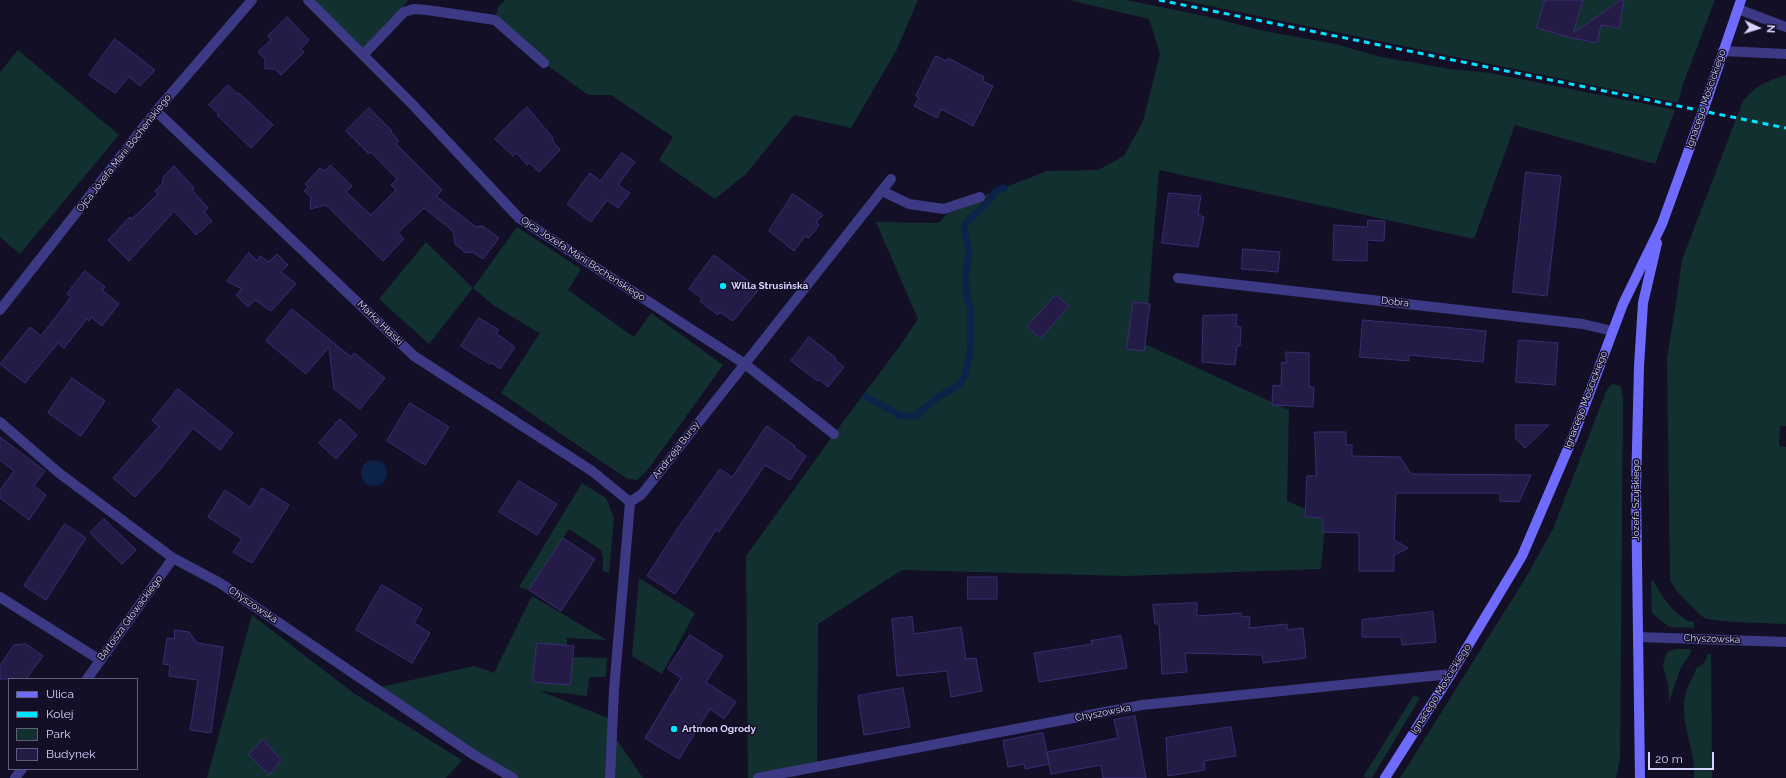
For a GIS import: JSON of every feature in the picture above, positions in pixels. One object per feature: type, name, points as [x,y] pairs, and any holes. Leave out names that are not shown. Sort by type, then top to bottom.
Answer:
[{"type":"street","name":"Ojca Józefa Marii Bocheńskiego","points":[[0,310],[156,111],[252,0]]},
{"type":"street","name":"Ojca Józefa Marii Bocheńskiego","points":[[308,0],[412,104],[519,218],[744,364],[834,434]]},
{"type":"street","points":[[1739,5],[1786,27]]},
{"type":"street","name":"Ignacego Mościckiego","points":[[1386,778],[1522,556],[1573,437],[1612,331],[1662,224],[1739,5]]},
{"type":"street","points":[[364,55],[404,12],[414,9],[495,20],[544,63]]},
{"type":"street","points":[[1723,51],[1786,54]]},
{"type":"street","name":"Marka Hłaski","points":[[156,111],[414,356],[592,471],[630,502]]},
{"type":"street","name":"Andrzeja Bursy","points":[[630,502],[642,494],[891,179]]},
{"type":"street","points":[[882,191],[909,204],[944,209],[980,197]]},
{"type":"street","name":"Józefa Szujskiego","points":[[1640,778],[1636,488],[1640,340],[1643,303],[1662,224]]},
{"type":"street","name":"Dobra","points":[[1178,278],[1583,324],[1612,331]]},
{"type":"street","name":"Chyszowska","points":[[0,422],[59,473],[174,558],[220,583],[474,755],[513,778]]},
{"type":"street","points":[[610,778],[614,690],[630,502]]},
{"type":"street","name":"Bartosza Głowackiego","points":[[88,678],[174,558]]},
{"type":"street","points":[[0,597],[100,660]]},
{"type":"street","name":"Chyszowska","points":[[1638,638],[1786,642]]},
{"type":"street","name":"Chyszowska","points":[[758,778],[1142,705],[1451,674]]},
{"type":"street","points":[[15,778],[21,770]]},
{"type":"green space","points":[[308,0],[408,0],[383,35],[363,55]]},
{"type":"green space","points":[[505,0],[918,0],[896,51],[851,128],[794,115],[746,174],[715,199],[659,160],[673,137],[611,95],[588,95],[544,63],[495,20],[498,7]]},
{"type":"green space","points":[[1069,0],[1126,0],[1214,18],[1259,30],[1336,44],[1381,57],[1451,69],[1490,73],[1675,110],[1655,164],[1515,125],[1474,239],[1159,170],[1145,344],[1289,410],[1287,501],[1326,517],[1321,569],[1126,576],[902,570],[818,624],[817,763],[756,778],[748,778],[746,556],[918,319],[876,222],[938,223],[948,213],[980,197],[1047,171],[1098,170],[1124,156],[1143,121],[1160,54],[1149,19]]},
{"type":"green space","points":[[1181,0],[1715,0],[1683,84],[1678,103]]},
{"type":"green space","points":[[18,50],[119,135],[20,254],[0,237],[0,72]]},
{"type":"green space","points":[[1786,75],[1786,426],[1780,426],[1779,446],[1786,447],[1786,624],[1734,622],[1706,619],[1699,614],[1676,590],[1670,580],[1667,358],[1682,260],[1743,101],[1757,87],[1773,79]]},
{"type":"green space","points":[[517,227],[581,269],[568,290],[634,337],[651,313],[723,365],[647,471],[637,480],[628,479],[501,393],[543,328],[539,333],[493,305],[473,288]]},
{"type":"green space","points":[[426,242],[473,288],[429,344],[379,299]]},
{"type":"green space","points":[[1612,384],[1621,386],[1623,399],[1620,759],[1616,778],[1400,778],[1525,579],[1553,529],[1607,389]]},
{"type":"green space","points":[[582,483],[606,498],[614,518],[609,573],[603,571],[603,558],[601,550],[569,529],[529,590],[519,587]]},
{"type":"green space","points":[[639,578],[695,613],[662,674],[632,656]]},
{"type":"green space","points":[[1653,579],[1669,605],[1682,617],[1694,622],[1694,628],[1669,627],[1652,613],[1651,582]]},
{"type":"green space","points":[[532,596],[607,640],[567,638],[567,646],[573,657],[607,658],[606,677],[589,677],[587,696],[540,691],[613,720],[612,733],[643,778],[513,778],[376,688],[474,666],[494,673]]},
{"type":"green space","points":[[252,615],[352,692],[462,760],[446,778],[207,778]]},
{"type":"green space","points":[[1691,649],[1690,655],[1681,667],[1669,702],[1668,684],[1663,666],[1666,654],[1669,651]]},
{"type":"green space","points":[[1707,654],[1711,654],[1712,778],[1694,778],[1693,760],[1685,723],[1684,700],[1697,667],[1704,663]]},
{"type":"green space","points":[[1414,695],[1420,698],[1372,778],[1363,777]]},
{"type":"water","points":[[374,460],[383,464],[387,473],[383,482],[374,486],[365,482],[361,473],[365,464]]},
{"type":"building","points":[[1545,0],[1583,0],[1573,33],[1621,0],[1624,0],[1619,28],[1601,25],[1597,43],[1572,38],[1537,28]]},
{"type":"building","points":[[287,17],[309,40],[301,49],[304,52],[281,75],[275,69],[265,69],[265,59],[258,52],[271,40],[268,36]]},
{"type":"building","points":[[115,39],[155,70],[140,86],[129,77],[115,93],[89,75]]},
{"type":"building","points":[[936,56],[946,61],[948,58],[984,77],[983,81],[993,86],[973,126],[941,109],[937,118],[914,106],[919,98],[916,96]]},
{"type":"building","points":[[228,85],[238,94],[239,93],[273,125],[251,148],[217,115],[219,114],[209,105]]},
{"type":"building","points":[[527,107],[553,138],[552,140],[560,150],[539,172],[530,163],[527,165],[517,153],[513,156],[495,139]]},
{"type":"building","points":[[369,108],[392,131],[391,132],[399,141],[396,144],[442,190],[436,196],[476,227],[483,226],[499,238],[483,259],[473,252],[466,253],[455,244],[453,231],[424,208],[398,233],[404,239],[383,261],[326,205],[310,209],[311,197],[304,191],[308,187],[305,184],[320,168],[325,171],[330,165],[352,186],[346,192],[371,215],[396,190],[391,185],[397,179],[371,152],[369,154],[346,131]]},
{"type":"building","points":[[622,153],[635,162],[618,185],[630,193],[618,208],[607,200],[591,222],[567,204],[590,173],[600,181]]},
{"type":"building","points":[[174,166],[194,188],[192,190],[208,208],[204,212],[212,221],[196,235],[174,211],[129,261],[108,240],[130,217],[132,219],[158,194],[155,191],[162,184],[163,178]]},
{"type":"building","points":[[1526,172],[1561,176],[1547,296],[1513,292]]},
{"type":"building","points":[[1169,193],[1201,196],[1198,215],[1204,217],[1198,247],[1162,243]]},
{"type":"building","points":[[793,194],[823,215],[816,222],[819,225],[809,238],[805,236],[794,251],[769,231]]},
{"type":"building","points":[[1368,220],[1385,221],[1384,241],[1367,240],[1367,261],[1333,260],[1334,225],[1367,227]]},
{"type":"building","points":[[1243,249],[1280,252],[1278,272],[1242,269]]},
{"type":"building","points":[[249,253],[257,261],[260,256],[269,262],[277,254],[288,265],[281,272],[296,284],[271,311],[255,300],[248,307],[236,295],[242,289],[227,281]]},
{"type":"building","name":"Willa Strusińska","points":[[714,255],[759,289],[733,321],[720,312],[718,315],[700,301],[702,298],[689,289]]},
{"type":"building","points":[[85,271],[105,287],[102,290],[119,304],[102,326],[91,317],[89,321],[87,319],[64,348],[58,343],[25,383],[0,364],[30,327],[41,336],[71,297],[67,294]]},
{"type":"building","points":[[1056,295],[1069,306],[1041,338],[1027,327]]},
{"type":"building","points":[[1133,302],[1150,304],[1144,351],[1127,349]]},
{"type":"building","points":[[292,309],[351,357],[354,353],[385,378],[360,409],[334,389],[329,347],[306,374],[266,341]]},
{"type":"building","points":[[1237,315],[1236,326],[1241,327],[1240,346],[1237,346],[1235,365],[1202,362],[1203,316]]},
{"type":"building","points":[[479,318],[499,330],[496,333],[515,347],[500,369],[461,346]]},
{"type":"building","points":[[1363,320],[1486,331],[1483,362],[1409,355],[1409,361],[1360,357]]},
{"type":"building","points":[[809,337],[836,358],[835,360],[844,367],[828,387],[791,361]]},
{"type":"building","points":[[1519,340],[1558,343],[1555,385],[1516,382]]},
{"type":"building","points":[[1286,352],[1309,353],[1309,387],[1314,387],[1313,407],[1272,405],[1273,385],[1281,386],[1282,362],[1286,363]]},
{"type":"building","points":[[72,378],[105,401],[81,436],[48,413]]},
{"type":"building","points":[[178,389],[233,433],[220,450],[193,428],[163,466],[135,497],[113,478],[159,426],[152,421]]},
{"type":"building","points":[[410,403],[449,427],[425,465],[387,441]]},
{"type":"building","points":[[340,419],[357,435],[336,459],[319,443]]},
{"type":"building","points":[[1516,425],[1549,425],[1525,448],[1516,439]]},
{"type":"building","points":[[767,426],[795,446],[794,447],[806,456],[790,480],[765,465],[719,532],[716,530],[675,594],[647,576],[678,528],[720,469],[732,477]]},
{"type":"building","points":[[1315,432],[1346,432],[1346,445],[1352,445],[1352,456],[1400,457],[1411,474],[1531,475],[1519,502],[1500,501],[1500,493],[1396,493],[1394,540],[1408,548],[1394,555],[1394,571],[1359,571],[1359,533],[1323,532],[1323,518],[1305,517],[1307,476],[1316,476]]},
{"type":"building","points":[[0,437],[45,471],[34,486],[46,495],[29,520],[0,498],[0,490],[14,471],[0,460]]},
{"type":"building","points":[[519,481],[557,504],[537,535],[499,512]]},
{"type":"building","points":[[262,488],[289,505],[252,563],[233,552],[242,539],[208,517],[225,490],[250,507]]},
{"type":"building","points":[[104,519],[136,550],[122,564],[90,533]]},
{"type":"building","points":[[65,524],[86,538],[46,600],[24,586]]},
{"type":"building","points":[[563,538],[595,559],[561,611],[529,590]]},
{"type":"building","points":[[968,577],[997,577],[997,599],[968,599]]},
{"type":"building","points":[[382,585],[422,609],[414,623],[430,633],[412,663],[356,630]]},
{"type":"building","points":[[1197,603],[1197,616],[1241,613],[1242,617],[1250,616],[1249,628],[1287,624],[1287,630],[1303,628],[1306,658],[1263,663],[1262,655],[1185,653],[1187,672],[1162,674],[1159,624],[1155,624],[1153,605]]},
{"type":"building","points":[[1433,612],[1436,642],[1402,645],[1401,637],[1362,637],[1362,620]]},
{"type":"building","points":[[912,617],[914,634],[961,627],[966,659],[976,658],[982,691],[951,697],[947,671],[897,676],[892,619]]},
{"type":"building","points":[[175,630],[189,632],[197,643],[223,647],[211,733],[190,730],[198,680],[169,676],[170,665],[163,664],[167,638],[174,639]]},
{"type":"building","points":[[690,635],[723,656],[706,682],[736,702],[724,719],[710,709],[679,759],[645,738],[681,678],[668,669]]},
{"type":"building","points":[[1121,636],[1127,668],[1039,682],[1034,653],[1092,644],[1091,641]]},
{"type":"building","points":[[537,643],[574,646],[570,685],[533,682]]},
{"type":"building","points":[[26,644],[43,656],[27,678],[0,679],[0,665],[14,645]]},
{"type":"building","points":[[903,688],[910,727],[864,735],[858,696]]},
{"type":"building","points":[[1135,716],[1146,778],[1103,778],[1101,765],[1051,774],[1047,752],[1118,738],[1114,720]]},
{"type":"building","points":[[1231,727],[1236,756],[1204,761],[1205,770],[1168,776],[1166,738]]},
{"type":"building","points":[[1043,733],[1049,764],[1025,769],[1024,764],[1008,767],[1003,741]]},
{"type":"building","points":[[263,739],[281,760],[269,775],[249,755]]},
{"type":"waterway","points":[[867,397],[901,416],[915,416],[938,397],[960,384],[964,377],[970,354],[971,339],[971,309],[967,298],[966,274],[969,252],[964,230],[965,224],[988,202],[996,191],[1004,188]]},
{"type":"railway","points":[[1159,0],[1786,128]]},
{"type":"place","name":"Willa Strusińska","points":[[723,286]]},
{"type":"place","name":"Artmon Ogrody","points":[[674,729]]}]
